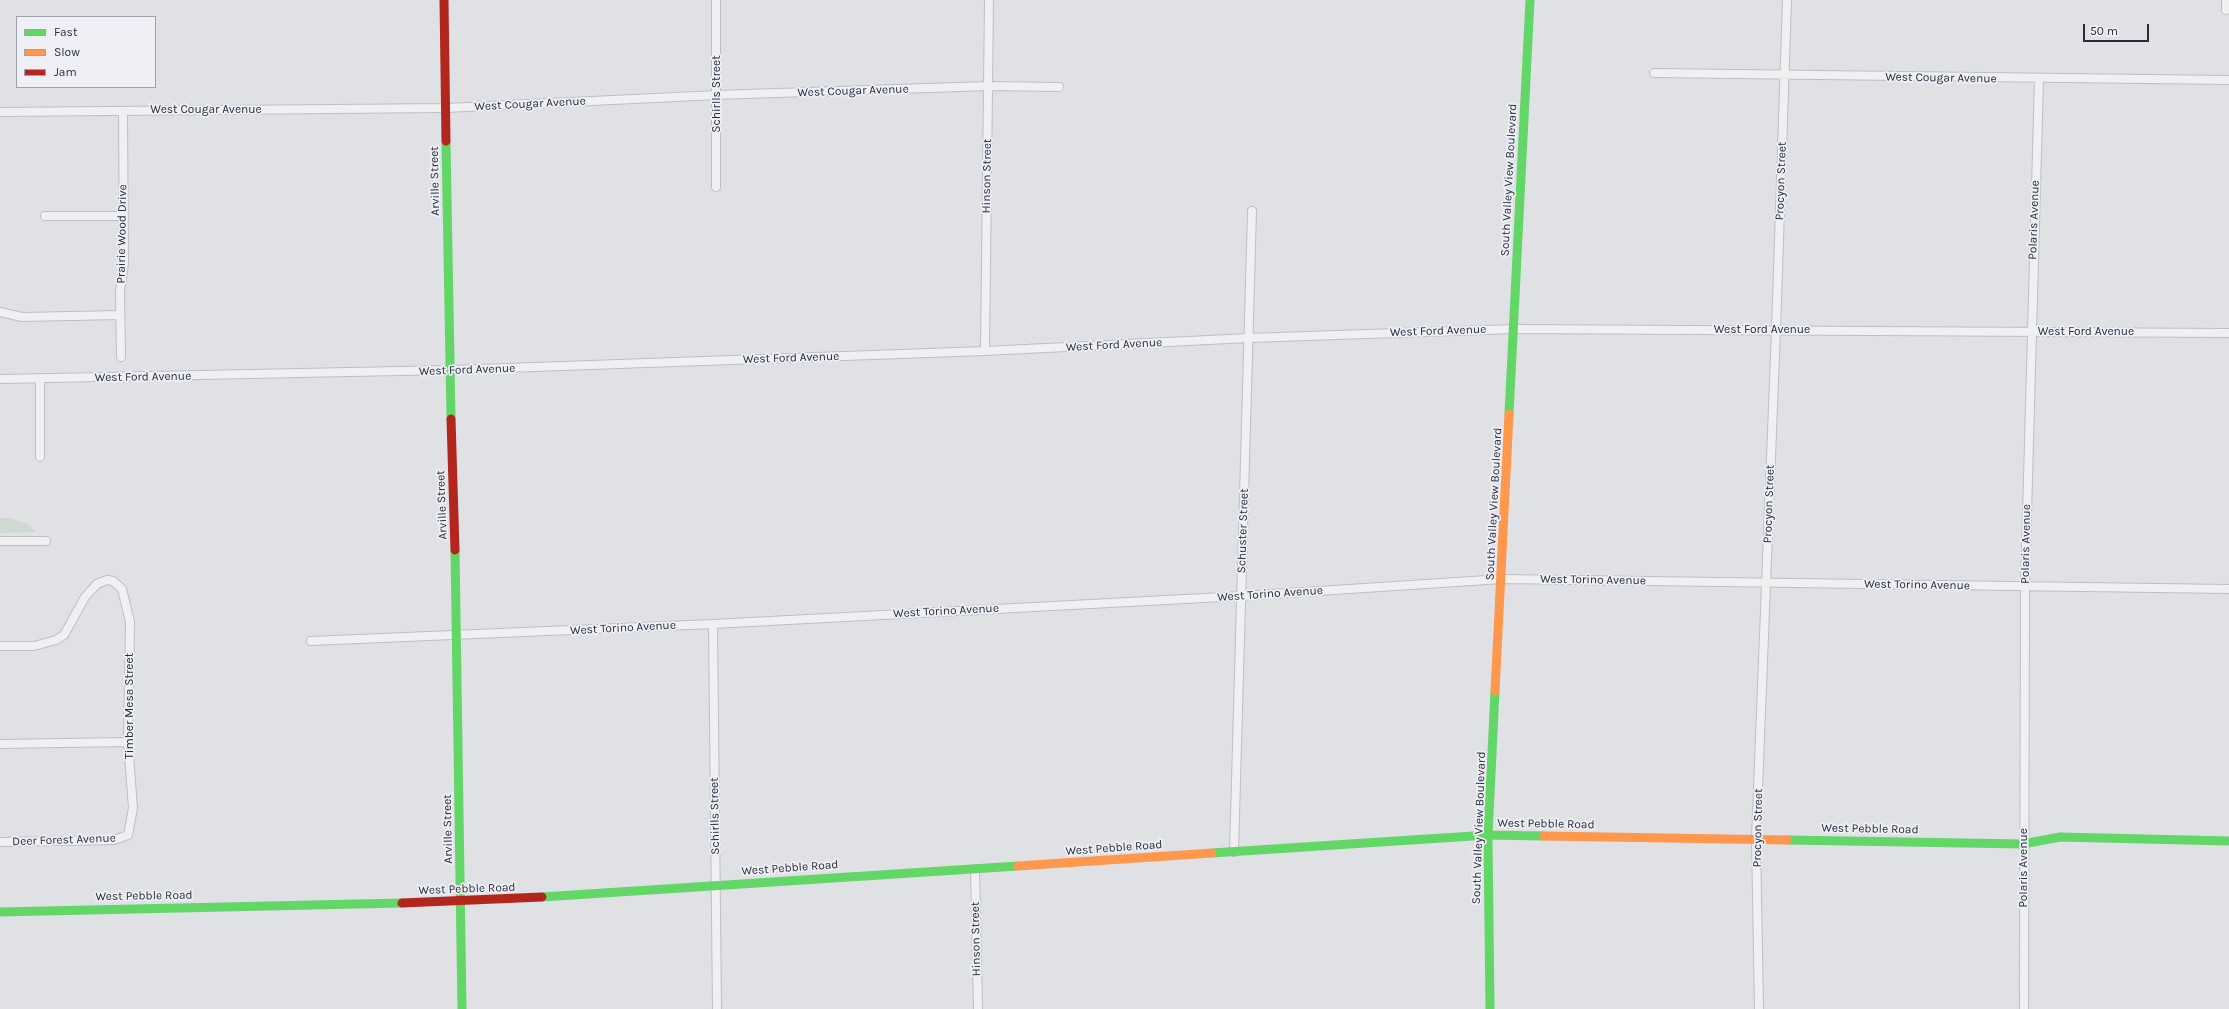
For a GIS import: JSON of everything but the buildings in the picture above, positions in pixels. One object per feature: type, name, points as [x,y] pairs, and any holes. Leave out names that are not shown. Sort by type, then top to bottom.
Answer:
[{"type":"street","name":"Arville Street","points":[[444,0],[450,370],[458,636],[462,1009]]},
{"type":"street","name":"Schirlls Street","points":[[716,0],[716,188]]},
{"type":"street","name":"Hinson Street","points":[[985,351],[989,0]]},
{"type":"street","name":"South Valley View Boulevard","points":[[1490,1009],[1488,835],[1530,0]]},
{"type":"street","name":"Procyon Street","points":[[1759,1009],[1756,839],[1787,0]]},
{"type":"street","points":[[2226,0],[2226,10]]},
{"type":"street","name":"West Cougar Avenue","points":[[1654,73],[2039,79],[2229,80]]},
{"type":"street","name":"Polaris Avenue","points":[[2024,1009],[2026,587],[2031,332],[2039,79]]},
{"type":"street","name":"West Cougar Avenue","points":[[0,112],[446,108],[717,95],[988,86],[1059,87]]},
{"type":"street","name":"Prairie Wood Drive","points":[[121,357],[120,315],[124,264],[123,111]]},
{"type":"street","name":"Schuster Street","points":[[1234,852],[1252,211]]},
{"type":"street","points":[[45,216],[124,216]]},
{"type":"street","points":[[0,312],[22,317],[120,315]]},
{"type":"street","name":"West Ford Avenue","points":[[0,379],[450,370],[985,351],[1249,338],[1514,329],[2229,333]]},
{"type":"street","points":[[40,379],[40,457]]},
{"type":"street","points":[[0,541],[46,541]]},
{"type":"street","name":"West Torino Avenue","points":[[312,641],[713,624],[1242,596],[1502,579],[2229,589]]},
{"type":"street","name":"Timber Mesa Street","points":[[0,646],[34,646],[56,640],[64,635],[85,597],[97,584],[106,580],[113,581],[122,589],[130,622],[128,742],[133,808],[128,836]]},
{"type":"street","name":"Schirlls Street","points":[[713,624],[717,1009]]},
{"type":"street","points":[[0,744],[128,742]]},
{"type":"street","name":"West Pebble Road","points":[[0,912],[461,902],[1488,835],[2024,844],[2060,837],[2229,841]]},
{"type":"street","name":"Deer Forest Avenue","points":[[0,842],[114,840],[128,836]]},
{"type":"street","name":"Hinson Street","points":[[975,868],[978,1009]]},
{"type":"shaded area","points":[[0,518],[10,518],[27,524],[36,532],[0,533]]},
{"type":"traffic: fast","points":[[1509,414],[1530,0]]},
{"type":"traffic: fast","points":[[446,141],[451,419]]},
{"type":"traffic: fast","points":[[455,550],[462,1009]]},
{"type":"traffic: fast","points":[[1490,1009],[1488,835],[1495,691]]},
{"type":"traffic: fast","points":[[1212,853],[1488,835],[1544,836]]},
{"type":"traffic: fast","points":[[1787,840],[2023,844],[2060,837],[2229,841]]},
{"type":"traffic: fast","points":[[542,897],[1018,866]]},
{"type":"traffic: fast","points":[[0,912],[402,903]]},
{"type":"traffic: slow","points":[[1495,691],[1509,414]]},
{"type":"traffic: slow","points":[[1544,836],[1787,840]]},
{"type":"traffic: slow","points":[[1018,866],[1212,853]]},
{"type":"traffic: jam","points":[[444,0],[446,141]]},
{"type":"traffic: jam","points":[[451,419],[455,550]]},
{"type":"traffic: jam","points":[[402,903],[542,897]]}]
